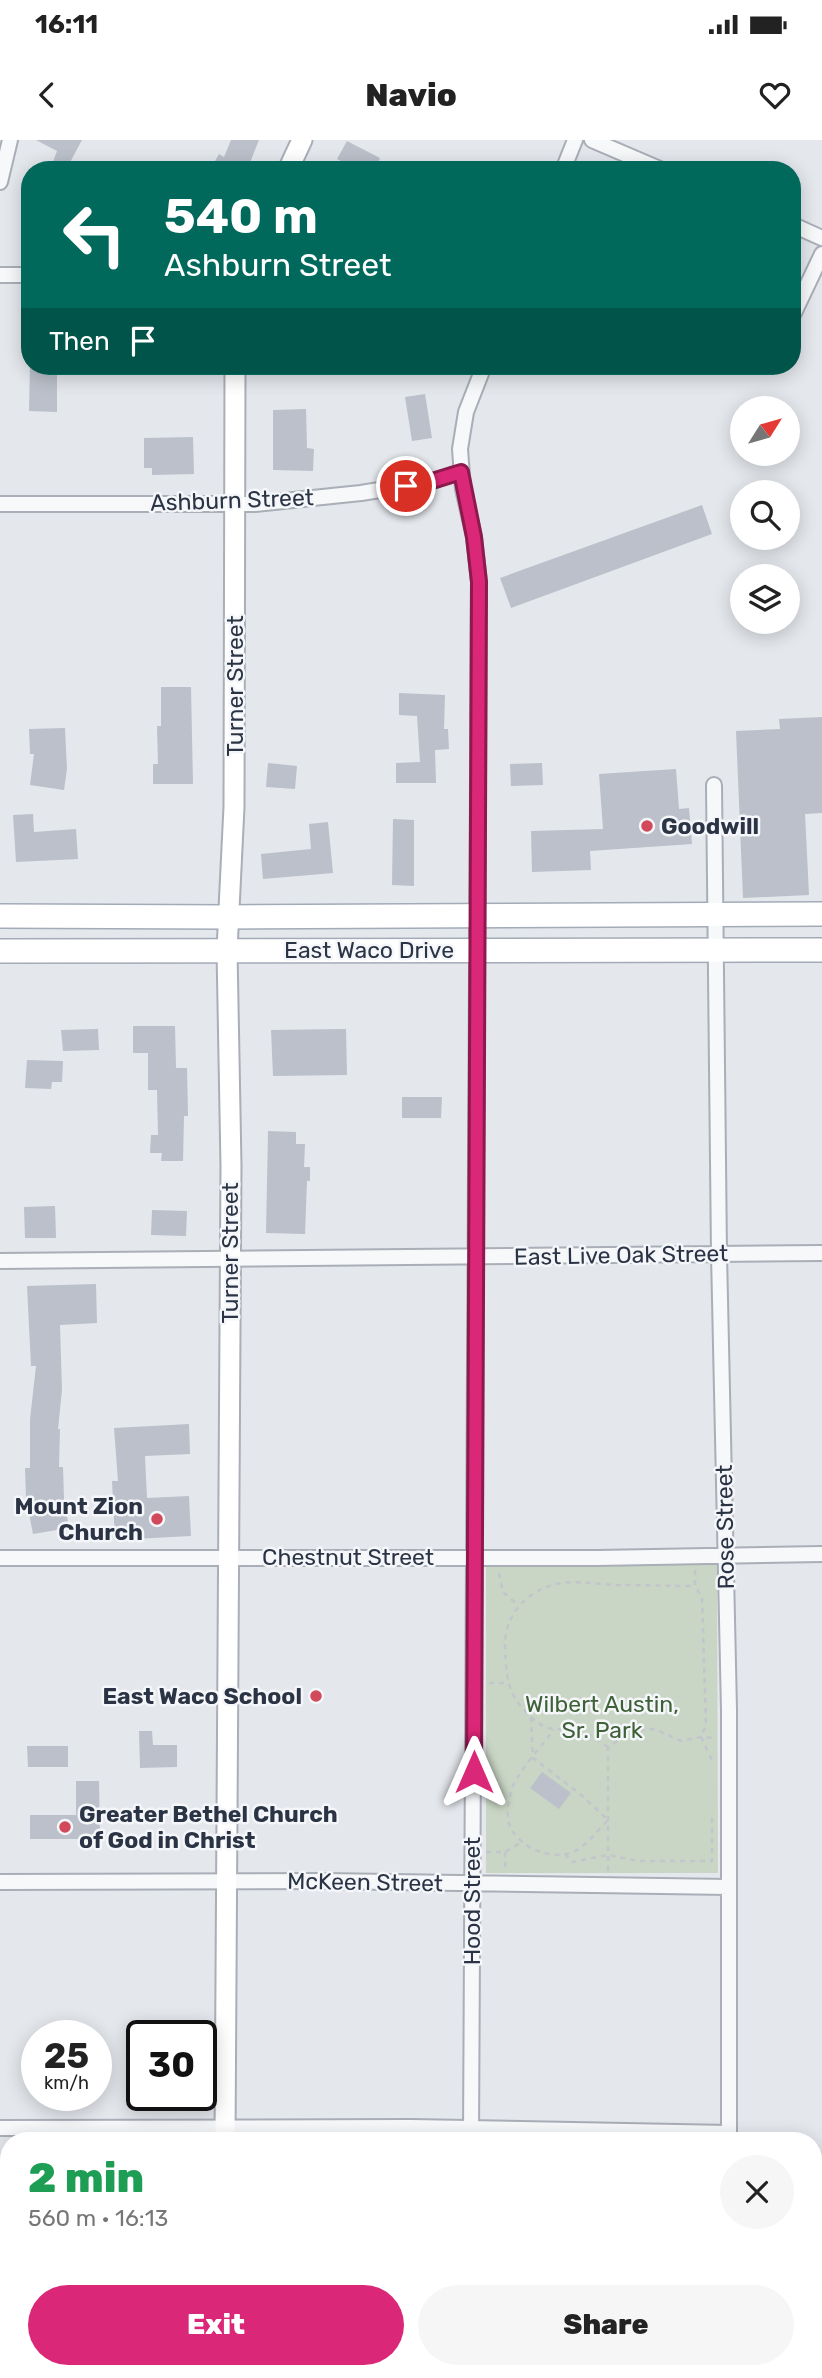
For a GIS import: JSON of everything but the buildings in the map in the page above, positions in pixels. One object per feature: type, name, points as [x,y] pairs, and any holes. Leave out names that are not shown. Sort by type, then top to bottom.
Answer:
[{"type":"main road","name":"East Waco Drive","points":[[0,916],[822,914]]},
{"type":"main road","name":"East Waco Drive","points":[[0,951],[822,950]]},
{"type":"street","points":[[0,182],[10,140]]},
{"type":"street","points":[[292,161],[302,140]]},
{"type":"street","points":[[567,161],[575,140]]},
{"type":"street","points":[[592,140],[641,161]]},
{"type":"street","points":[[801,229],[822,238]]},
{"type":"street","points":[[801,298],[822,254]]},
{"type":"street","points":[[0,275],[21,275]]},
{"type":"street","name":"Turner Street","points":[[225,2132],[230,1259],[227,950],[234,807],[235,375]]},
{"type":"street","name":"Hood Street","points":[[471,2132],[474,1683],[480,1557],[477,1256],[479,582],[474,537],[461,472],[460,449],[466,412],[480,375]]},
{"type":"street","name":"Ashburn Street","points":[[0,504],[236,504],[361,493],[429,482],[461,472]]},
{"type":"street","name":"Rose Street","points":[[714,785],[719,1254],[729,1740],[729,2132]]},
{"type":"street","name":"East Live Oak Street","points":[[0,1261],[822,1253]]},
{"type":"street","name":"Chestnut Street","points":[[0,1558],[822,1554]]},
{"type":"street","name":"McKeen Street","points":[[0,1882],[226,1881],[729,1887]]},
{"type":"street","points":[[0,2128],[150,2132]]},
{"type":"path","points":[[695,1556],[695,1586],[702,1597],[706,1725],[701,1737]]},
{"type":"path","points":[[480,1557],[497,1570],[503,1592],[518,1605]]},
{"type":"path","points":[[608,1747],[579,1731],[554,1730],[542,1726],[514,1698],[507,1683],[505,1642],[508,1627],[518,1605],[528,1596],[558,1584],[695,1586]]},
{"type":"path","points":[[474,1683],[507,1683]]},
{"type":"path","points":[[531,1717],[533,1758],[580,1794],[608,1820]]},
{"type":"path","points":[[554,1730],[511,1789],[508,1819],[515,1834],[535,1851],[565,1854],[577,1849],[608,1820]]},
{"type":"path","points":[[608,1747],[640,1730],[655,1730],[681,1741],[701,1737],[729,1740]]},
{"type":"path","points":[[701,1737],[712,1758],[712,1771]]},
{"type":"path","points":[[608,1747],[608,1885]]},
{"type":"path","points":[[565,1854],[572,1862],[608,1855],[637,1861],[712,1861],[712,1810]]},
{"type":"path","points":[[472,1852],[505,1852],[522,1842]]},
{"type":"green space","name":"Wilbert Austin, Sr. Park","points":[[486,1561],[717,1562],[718,1873],[486,1873]]},
{"type":"place","name":"Goodwill","points":[[647,826]]},
{"type":"place","name":"Mount Zion Church","points":[[157,1519]]},
{"type":"place","name":"East Waco School","points":[[316,1696]]},
{"type":"place","name":"Greater Bethel Church of God in Christ","points":[[65,1827]]},
{"type":"route","points":[[406,486],[461,472],[474,537],[479,582],[474,1772]]}]
